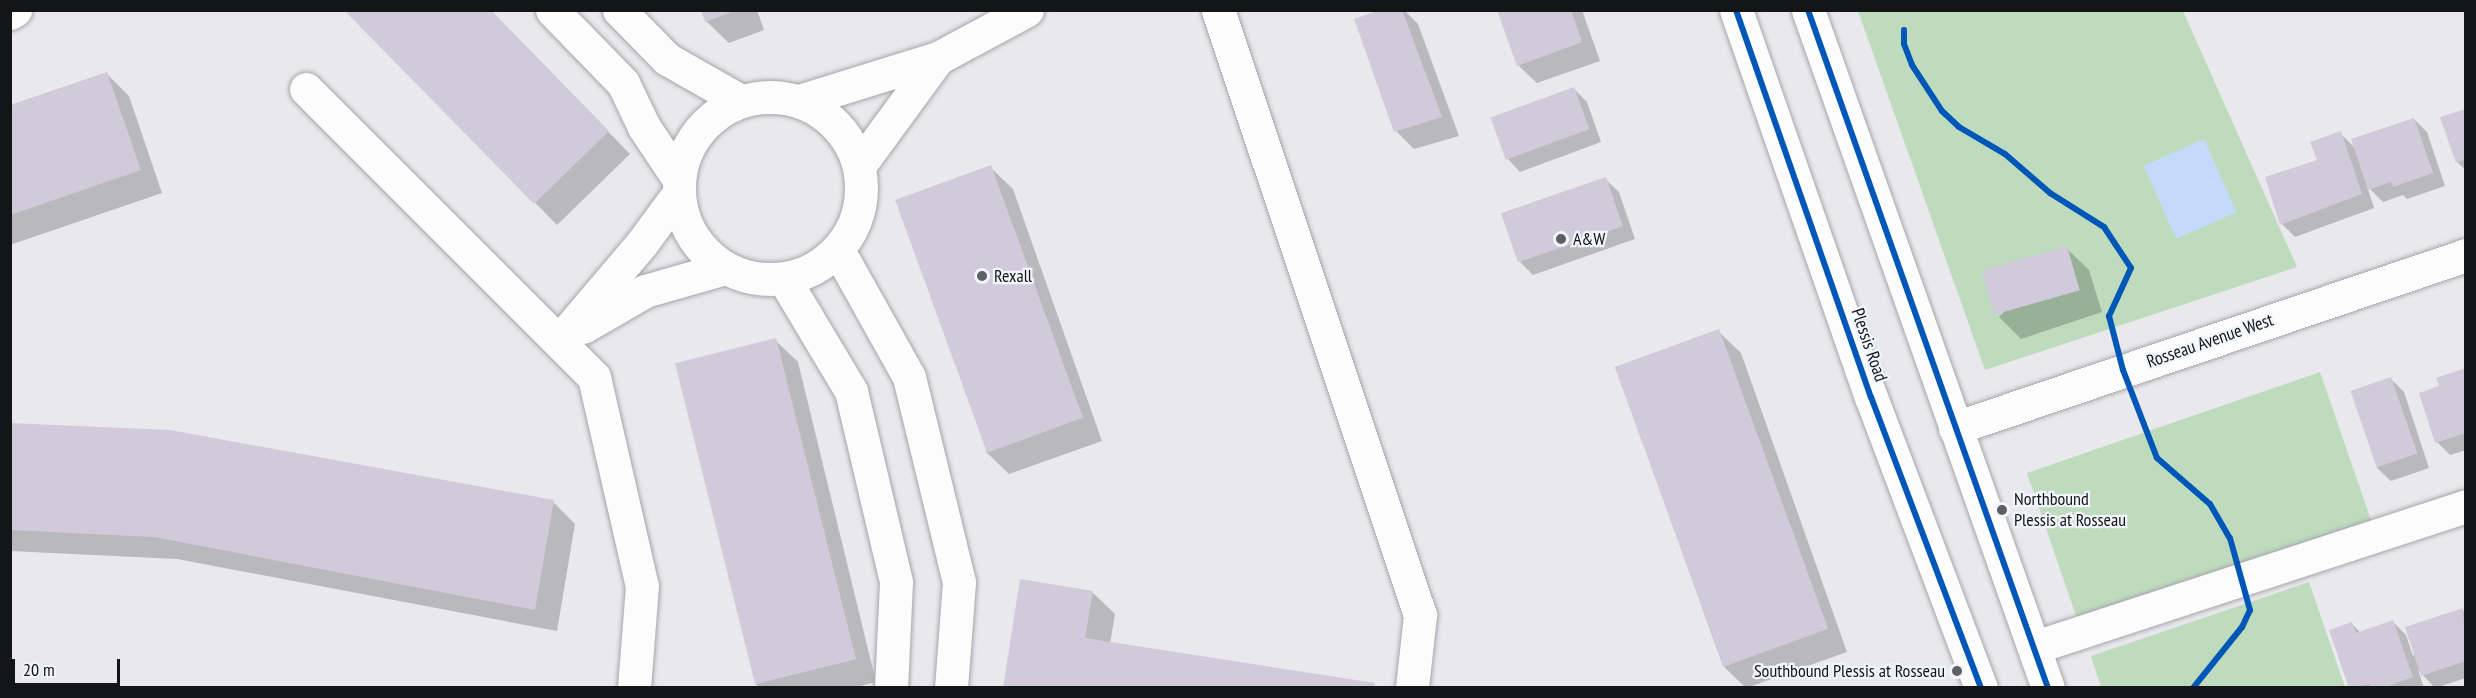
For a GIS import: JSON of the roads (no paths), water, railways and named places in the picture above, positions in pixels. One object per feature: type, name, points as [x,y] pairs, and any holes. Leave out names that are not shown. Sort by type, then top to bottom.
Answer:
[{"type":"street","points":[[10,13],[15,10]]},
{"type":"street","points":[[552,10],[623,83],[644,127],[678,185],[685,222],[701,248],[725,268],[754,278],[784,279],[814,269],[838,250],[855,224],[862,194],[859,166],[846,136],[825,115],[799,101],[770,97],[741,102],[715,116],[695,137],[678,185],[642,243],[559,341]]},
{"type":"street","points":[[619,10],[667,59],[741,102]]},
{"type":"street","points":[[799,101],[938,58],[1027,10]]},
{"type":"street","points":[[1218,10],[1420,615],[1412,687]]},
{"type":"street","name":"Plessis Road","points":[[1736,10],[1871,397],[1981,687]]},
{"type":"street","points":[[1808,10],[2048,687]]},
{"type":"street","points":[[859,166],[938,58]]},
{"type":"street","points":[[306,89],[594,377],[642,586],[634,687]]},
{"type":"street","points":[[838,250],[909,377],[959,582],[951,687]]},
{"type":"street","name":"Rosseau Avenue West","points":[[1955,428],[2466,255]]},
{"type":"street","points":[[559,341],[645,291],[725,268]]},
{"type":"street","points":[[784,279],[851,391],[896,582],[891,687]]},
{"type":"street","points":[[2035,647],[2466,506]]},
{"type":"water","points":[[2204,139],[2237,212],[2176,239],[2144,166]]},
{"type":"place","name":"A&W","points":[[1561,239]]},
{"type":"place","name":"Rexall","points":[[982,276]]},
{"type":"place","name":"Northbound Plessis at Rosseau","points":[[2002,510]]},
{"type":"place","name":"Southbound Plessis at Rosseau","points":[[1957,671]]}]
